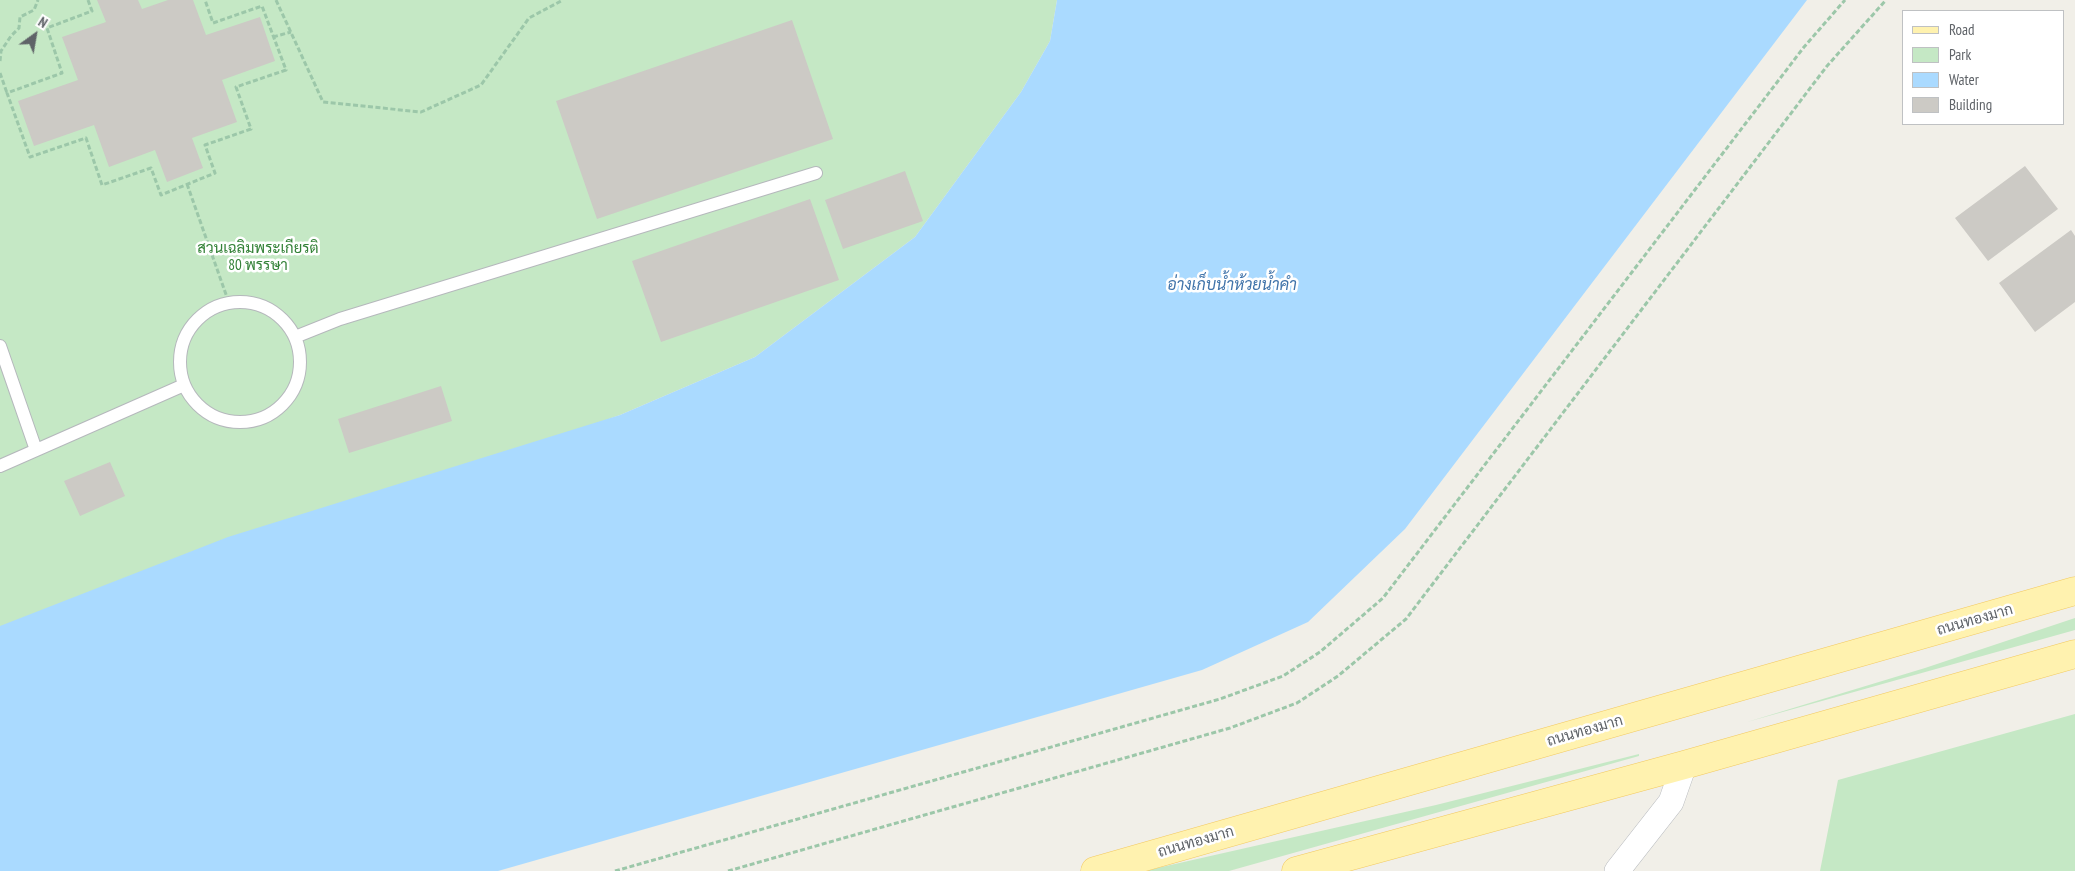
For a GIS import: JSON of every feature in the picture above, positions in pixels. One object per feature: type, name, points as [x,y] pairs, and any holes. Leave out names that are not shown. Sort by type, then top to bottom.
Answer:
[{"type":"main road","name":"ถนนทองมาก","points":[[1095,871],[2075,591]]},
{"type":"main road","points":[[1296,871],[1684,765],[2075,654]]},
{"type":"street","points":[[1617,871],[1671,802],[1684,765]]},
{"type":"lane","points":[[295,337],[350,316],[816,173]]},
{"type":"lane","points":[[246,302],[266,308],[283,320],[295,337],[300,358],[298,379],[289,398],[274,413],[254,421],[233,422],[212,416],[195,403],[184,385],[180,365],[182,344],[192,326],[206,312],[229,303],[246,302]]},
{"type":"lane","points":[[0,346],[36,450]]},
{"type":"lane","points":[[0,466],[184,385]]},
{"type":"path","points":[[0,61],[1,51],[19,28],[20,17],[34,10],[38,0]]},
{"type":"path","points":[[7,93],[62,73],[47,28],[92,12],[88,0]]},
{"type":"path","points":[[0,73],[30,157],[86,138],[102,185],[151,168],[161,195],[215,173],[206,145],[252,129],[236,87],[286,70],[262,6],[213,23],[205,0]]},
{"type":"path","points":[[276,0],[323,102],[421,112],[481,85],[529,18],[563,0]]},
{"type":"path","points":[[615,871],[1220,699],[1283,676],[1320,652],[1383,598],[1804,48],[1845,0]]},
{"type":"path","points":[[728,871],[1230,728],[1297,703],[1338,676],[1406,619],[1827,66],[1886,0]]},
{"type":"path","points":[[274,38],[291,32]]},
{"type":"path","points":[[187,184],[229,303]]},
{"type":"green space","name":"สวนเฉลิมพระเกียรติ 80 พรรษา","points":[[0,0],[1057,0],[1050,41],[1021,92],[915,237],[755,357],[620,415],[0,635]]},
{"type":"green space","points":[[2075,618],[2075,630],[1747,722],[1925,668]]},
{"type":"green space","points":[[2075,714],[2075,871],[1820,871],[1838,780]]},
{"type":"green space","points":[[1639,754],[1639,756],[1229,871],[1144,871],[1436,805]]},
{"type":"water","name":"อ่างเก็บน้ำห้วยน้ำคำ","points":[[1057,0],[1807,0],[1405,529],[1308,622],[1202,670],[498,871],[0,871],[0,626],[228,537],[620,415],[755,357],[915,237],[1021,92],[1050,41]]},
{"type":"building","points":[[97,0],[138,0],[142,9],[168,0],[193,0],[206,35],[260,17],[275,61],[222,80],[237,122],[192,138],[203,168],[167,182],[155,150],[109,167],[94,125],[34,146],[18,101],[78,80],[62,37],[106,22]]},
{"type":"building","points":[[792,20],[833,139],[597,219],[556,101]]},
{"type":"building","points":[[2025,166],[2058,209],[1988,261],[1955,218]]},
{"type":"building","points":[[905,171],[923,221],[843,249],[825,200]]},
{"type":"building","points":[[810,199],[839,280],[661,342],[632,261]]},
{"type":"building","points":[[2071,230],[2075,236],[2075,302],[2035,332],[1999,283]]},
{"type":"building","points":[[441,386],[452,421],[349,453],[338,419]]},
{"type":"building","points":[[110,462],[125,496],[80,516],[64,481]]}]
